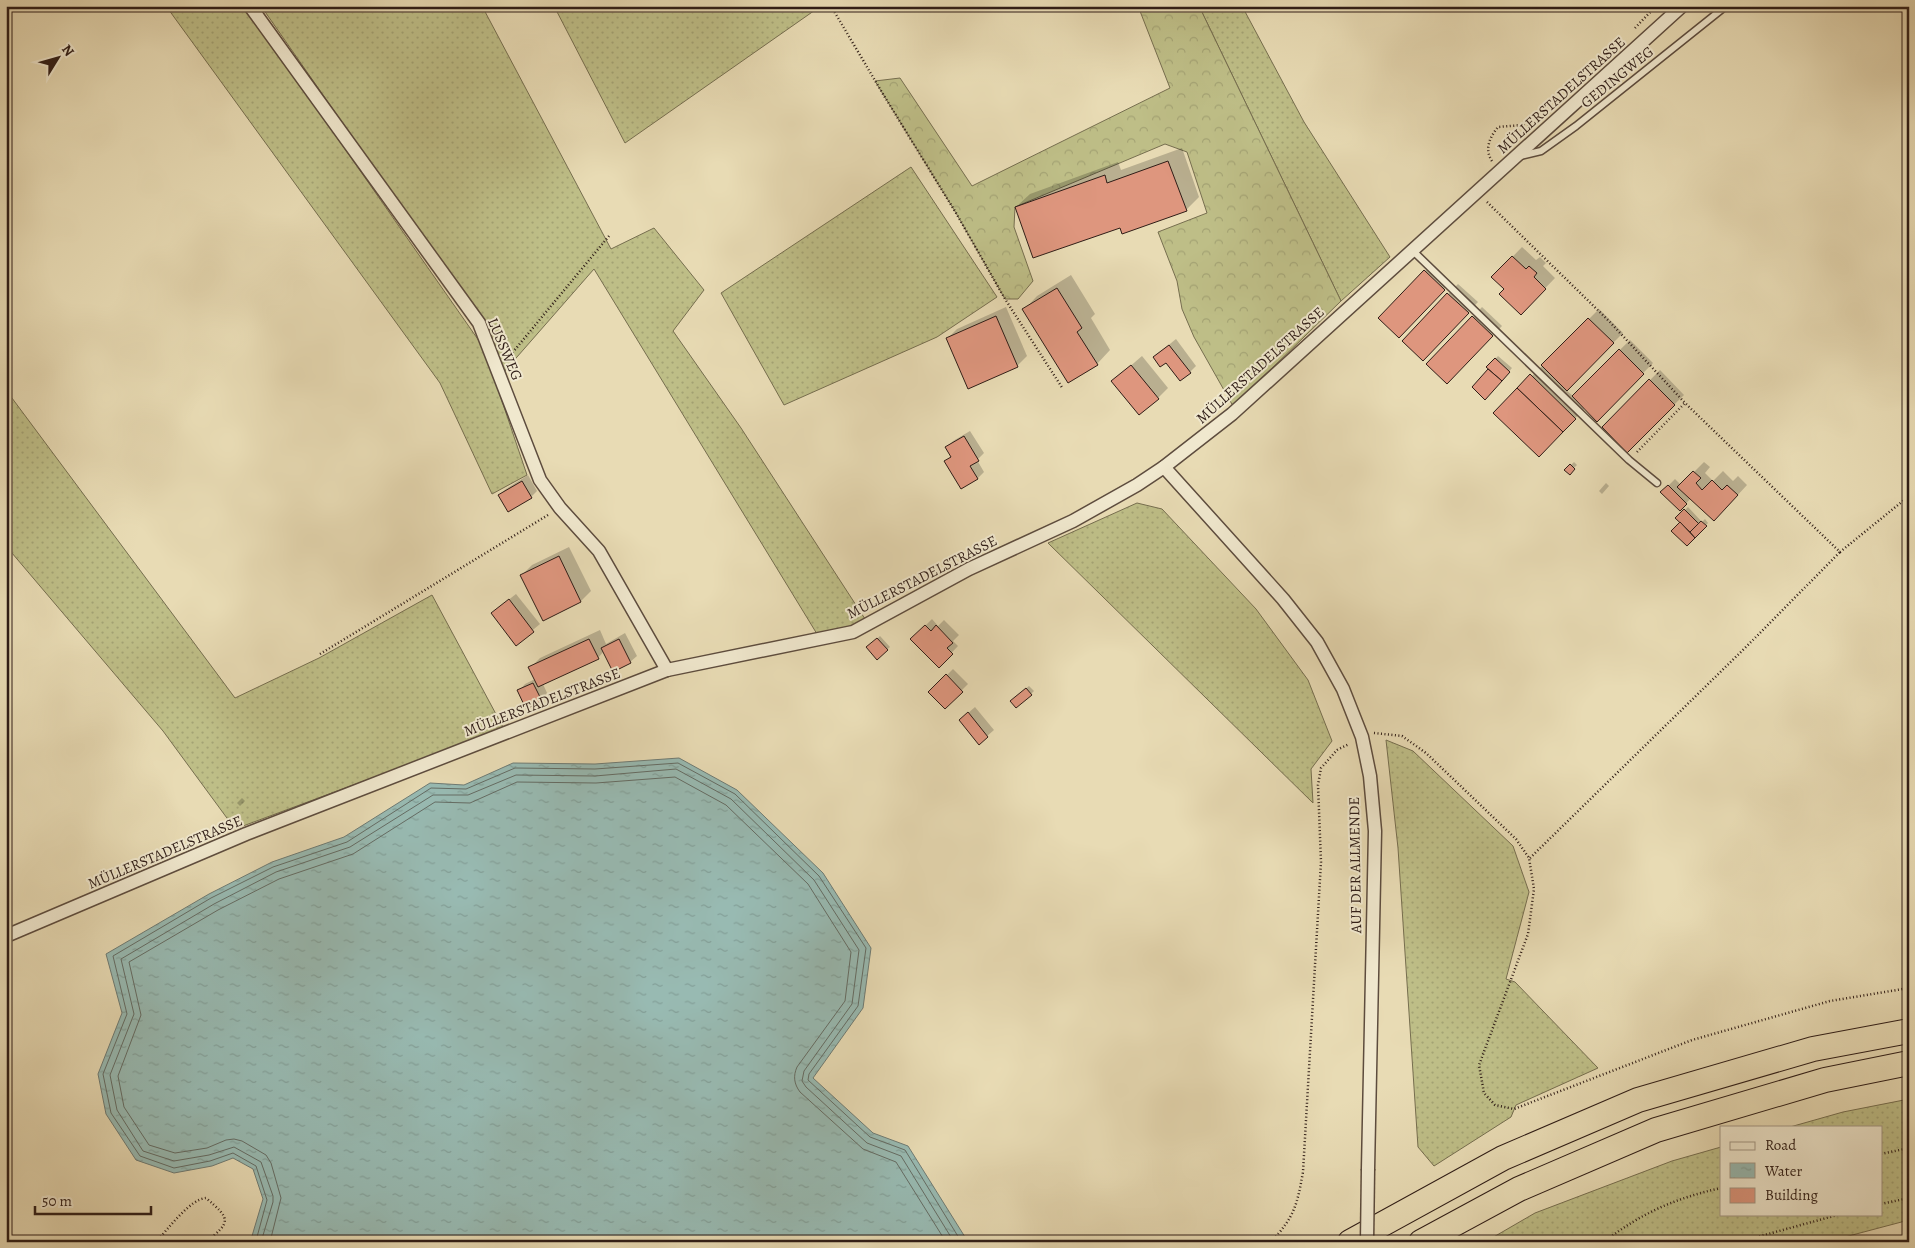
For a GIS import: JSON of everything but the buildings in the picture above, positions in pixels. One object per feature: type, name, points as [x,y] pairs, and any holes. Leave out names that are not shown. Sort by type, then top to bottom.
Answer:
[{"type":"highway","points":[[1350,1242],[1503,1158],[1638,1100],[1813,1049],[1909,1031]]},
{"type":"highway","points":[[1421,1242],[1519,1189],[1656,1130],[1825,1080],[1909,1063]]},
{"type":"street","name":"LUSSWEG","points":[[250,6],[479,324],[540,480],[560,508],[599,551],[668,670]]},
{"type":"street","name":"MÜLLERSTADELSTRASSE","points":[[6,936],[246,834],[668,670],[852,632],[969,569],[1073,521],[1137,485],[1164,467],[1232,414],[1412,250],[1518,157],[1682,6]]},
{"type":"street","name":"AUF DER ALLMENDE","points":[[1164,467],[1283,599],[1316,642],[1343,689],[1362,737],[1370,776],[1375,831],[1367,1242]]},
{"type":"lane","name":"GEDINGWEG","points":[[1518,157],[1541,151],[1576,126],[1726,6]]},
{"type":"lane","points":[[1412,250],[1629,460],[1657,483]]},
{"type":"path","points":[[831,6],[882,94],[956,213],[1005,299],[1064,389]]},
{"type":"path","points":[[1499,173],[1489,157],[1489,138],[1498,127],[1522,125],[1548,129]]},
{"type":"path","points":[[1477,192],[1609,321],[1685,403],[1840,552]]},
{"type":"path","points":[[498,371],[609,236]]},
{"type":"path","points":[[1629,460],[1685,403]]},
{"type":"path","points":[[1529,858],[1748,645],[1840,552],[1909,496]]},
{"type":"path","points":[[320,654],[560,508]]},
{"type":"path","points":[[1271,1242],[1286,1226],[1297,1204],[1303,1172],[1321,862],[1318,785],[1321,768],[1337,750],[1362,737],[1378,732],[1402,736],[1426,753],[1516,839],[1529,858],[1534,889],[1528,934],[1478,1065],[1484,1093],[1495,1104],[1514,1109],[1692,1040],[1830,1001],[1909,988]]},
{"type":"path","points":[[1882,1154],[1909,1148]]},
{"type":"path","points":[[1604,1242],[1621,1229],[1667,1203],[1720,1188]]},
{"type":"path","points":[[156,1242],[188,1207],[199,1198],[206,1198],[222,1211],[225,1220],[223,1228],[206,1242]]},
{"type":"path","points":[[1882,1204],[1909,1198]]},
{"type":"path","points":[[1739,1242],[1834,1216]]},
{"type":"green space","points":[[166,6],[245,6],[484,348],[527,475],[492,494],[440,383]]},
{"type":"green space","points":[[261,6],[482,6],[611,249],[654,228],[704,290],[673,331],[741,428],[867,622],[817,634],[594,269],[503,373],[480,320]]},
{"type":"green space","points":[[554,6],[817,6],[818,8],[625,143]]},
{"type":"green space","points":[[1138,6],[1199,6],[1341,301],[1233,406],[1194,337],[1182,309],[1177,281],[1158,232],[1207,213],[1187,152],[1165,144],[1015,207],[1014,227],[1033,281],[1018,299],[1005,299],[956,213],[875,81],[900,78],[972,186],[1170,88]]},
{"type":"green space","points":[[1199,6],[1242,6],[1304,122],[1390,257],[1341,301]]},
{"type":"green space","points":[[911,167],[997,297],[937,337],[784,405],[721,293]]},
{"type":"green space","points":[[6,390],[235,698],[319,658],[432,595],[504,729],[235,829],[163,731],[6,546]]},
{"type":"green space","points":[[1137,503],[1162,509],[1256,609],[1308,680],[1332,741],[1311,769],[1313,803],[1048,543]]},
{"type":"green space","points":[[1386,740],[1413,751],[1513,846],[1529,892],[1506,979],[1515,982],[1598,1068],[1516,1105],[1511,1117],[1434,1166],[1418,1147],[1398,848]]},
{"type":"green space","points":[[1909,1099],[1909,1220],[1826,1242],[1485,1242],[1535,1213],[1672,1161],[1720,1147],[1720,1216],[1882,1216],[1882,1126],[1794,1126],[1843,1112]]},
{"type":"water","points":[[679,758],[737,790],[823,873],[871,948],[863,1008],[813,1078],[873,1133],[908,1146],[965,1237],[965,1242],[246,1242],[252,1236],[263,1199],[253,1169],[233,1158],[212,1166],[174,1173],[136,1160],[106,1114],[98,1074],[122,1013],[106,954],[209,894],[272,862],[344,837],[430,783],[464,785],[513,763],[595,764]]}]
